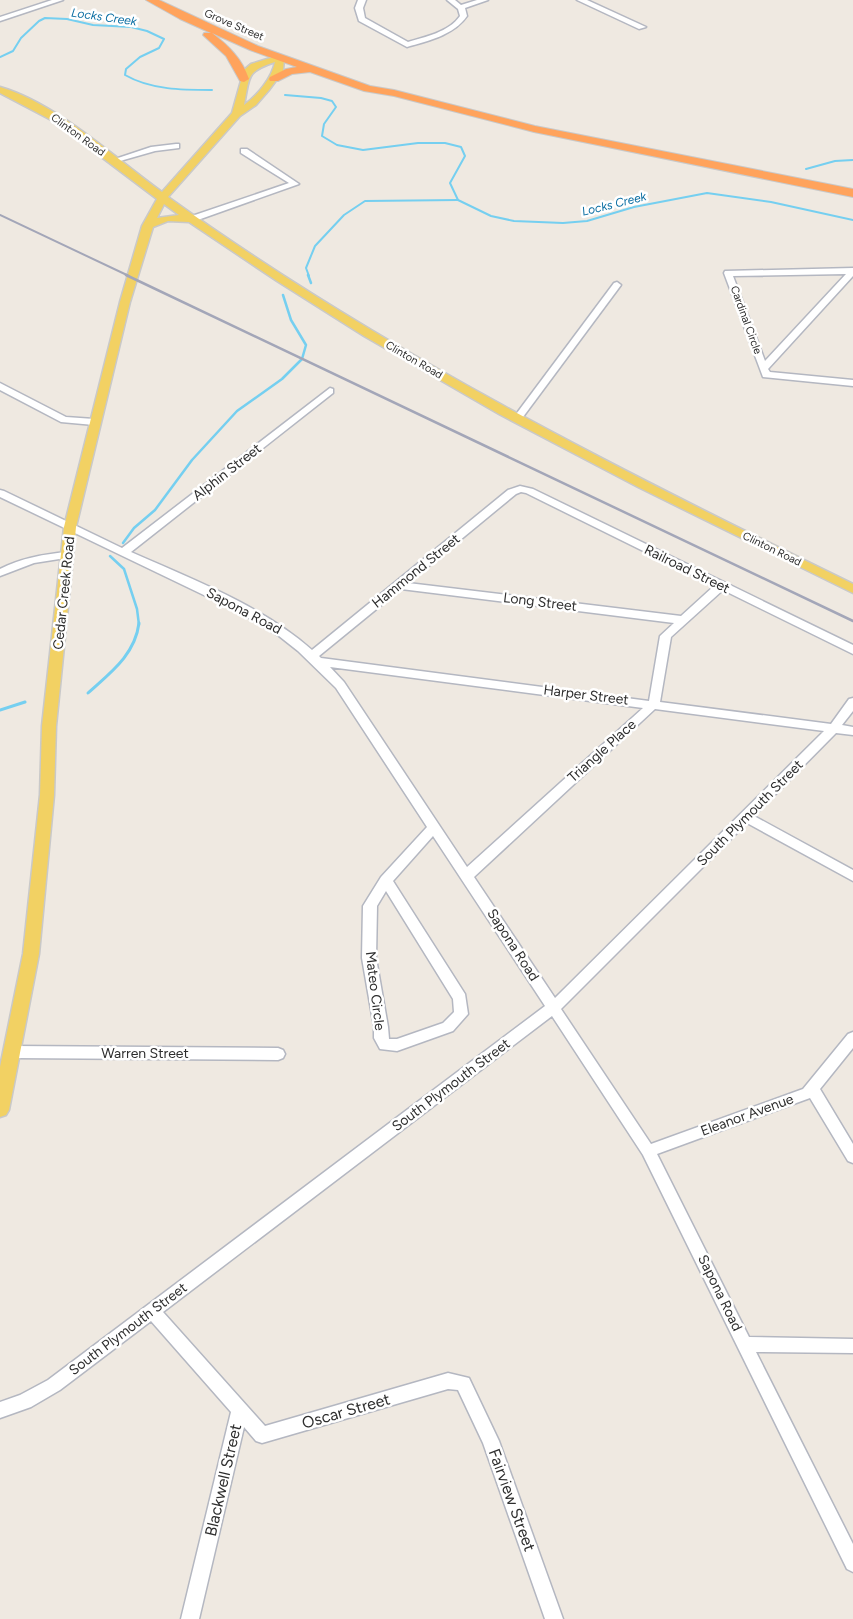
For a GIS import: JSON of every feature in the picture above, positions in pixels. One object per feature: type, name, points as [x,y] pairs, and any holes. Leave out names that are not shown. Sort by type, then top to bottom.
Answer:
[{"type":"highway","name":"Grove Street","points":[[151,0],[184,17],[280,58],[368,89]]},
{"type":"highway","points":[[184,17],[231,54],[240,66],[244,79]]},
{"type":"highway","points":[[274,79],[290,72],[309,69]]},
{"type":"highway","points":[[368,89],[394,93],[534,129],[853,193]]},
{"type":"highway","points":[[368,89],[386,98],[554,143],[853,204]]},
{"type":"main road","name":"Cedar Creek Road","points":[[0,1110],[34,931],[47,795],[49,726],[70,527],[94,422],[125,302],[147,226],[163,198],[236,114],[253,103],[274,79],[280,67],[280,58]]},
{"type":"main road","points":[[244,79],[251,68],[280,58]]},
{"type":"main road","name":"Cedar Creek Road","points":[[236,114],[244,79]]},
{"type":"main road","name":"Clinton Road","points":[[0,90],[48,113],[231,247],[334,313],[517,418],[668,498],[853,589]]},
{"type":"main road","points":[[147,226],[167,218],[192,219]]},
{"type":"street","points":[[0,19],[59,0]]},
{"type":"street","points":[[362,0],[359,8],[362,19],[407,46],[455,28],[463,16],[461,7],[451,0]]},
{"type":"street","points":[[461,7],[484,0]]},
{"type":"street","points":[[581,0],[642,28]]},
{"type":"street","points":[[114,161],[154,149],[176,146]]},
{"type":"street","points":[[192,219],[295,184],[244,151]]},
{"type":"street","points":[[764,368],[853,271]]},
{"type":"street","name":"Cardinal Circle","points":[[853,271],[728,273],[766,375],[853,383]]},
{"type":"street","points":[[517,418],[617,285]]},
{"type":"street","points":[[0,386],[64,420],[94,422]]},
{"type":"street","name":"Alphin Street","points":[[124,552],[330,391]]},
{"type":"street","name":"Hammond Street","points":[[316,658],[512,492],[520,490]]},
{"type":"street","name":"Railroad Street","points":[[520,490],[529,491],[853,650]]},
{"type":"street","name":"Sapona Road","points":[[0,493],[247,610],[290,636],[316,658],[348,695],[648,1151],[853,1563]]},
{"type":"street","points":[[0,573],[26,562],[49,556],[68,555]]},
{"type":"street","name":"Long Street","points":[[399,586],[681,620]]},
{"type":"street","points":[[654,704],[666,636],[681,620],[721,586]]},
{"type":"street","name":"Harper Street","points":[[316,658],[853,731]]},
{"type":"street","name":"South Plymouth Street","points":[[0,1410],[25,1401],[54,1385],[554,1007],[834,728],[853,702]]},
{"type":"street","name":"Triangle Place","points":[[467,875],[654,704]]},
{"type":"street","points":[[746,817],[853,876]]},
{"type":"street","name":"Mateo Circle","points":[[386,880],[460,998],[461,1014],[448,1027],[397,1045],[385,1045],[381,1038],[381,1027],[369,958],[370,906],[386,880],[434,827]]},
{"type":"street","name":"Eleanor Avenue","points":[[648,1151],[808,1093],[853,1038]]},
{"type":"street","name":"Warren Street","points":[[12,1052],[278,1054]]},
{"type":"street","points":[[812,1089],[853,1157]]},
{"type":"street","name":"Blackwell Street","points":[[153,1312],[240,1410],[190,1619]]},
{"type":"street","points":[[745,1344],[853,1346]]},
{"type":"street","name":"Oscar Street","points":[[240,1410],[262,1435],[448,1381],[463,1383]]},
{"type":"street","name":"Fairview Street","points":[[463,1383],[491,1441],[554,1619]]},
{"type":"waterway","name":"Locks Creek","points":[[0,57],[13,51],[21,38],[39,21],[45,18],[67,19],[93,25],[131,27],[147,31],[164,39],[159,48],[140,57],[126,69],[125,75],[145,84],[156,86],[212,90]]},
{"type":"waterway","name":"Locks Creek","points":[[285,95],[321,98],[332,101],[336,107],[324,124],[322,136],[337,145],[363,150],[418,143],[445,143],[461,147],[465,156],[450,183],[458,200]]},
{"type":"waterway","name":"Locks Creek","points":[[806,169],[835,161],[853,160]]},
{"type":"waterway","name":"Locks Creek","points":[[458,200],[491,216],[514,221],[563,223],[587,221],[634,207],[707,193],[771,202],[853,220]]},
{"type":"waterway","points":[[309,276],[306,268],[315,246],[344,215],[365,201],[458,200]]},
{"type":"waterway","points":[[308,275],[311,283]]},
{"type":"waterway","points":[[123,543],[134,528],[155,510],[192,460],[237,411],[282,379],[302,359],[306,345],[291,320],[283,295]]},
{"type":"waterway","points":[[110,556],[124,569],[137,609],[139,624]]},
{"type":"waterway","points":[[88,693],[127,654],[137,634],[139,624]]},
{"type":"waterway","points":[[0,710],[25,702]]},
{"type":"railway","points":[[0,215],[129,276]]},
{"type":"railway","points":[[126,275],[853,621]]}]
